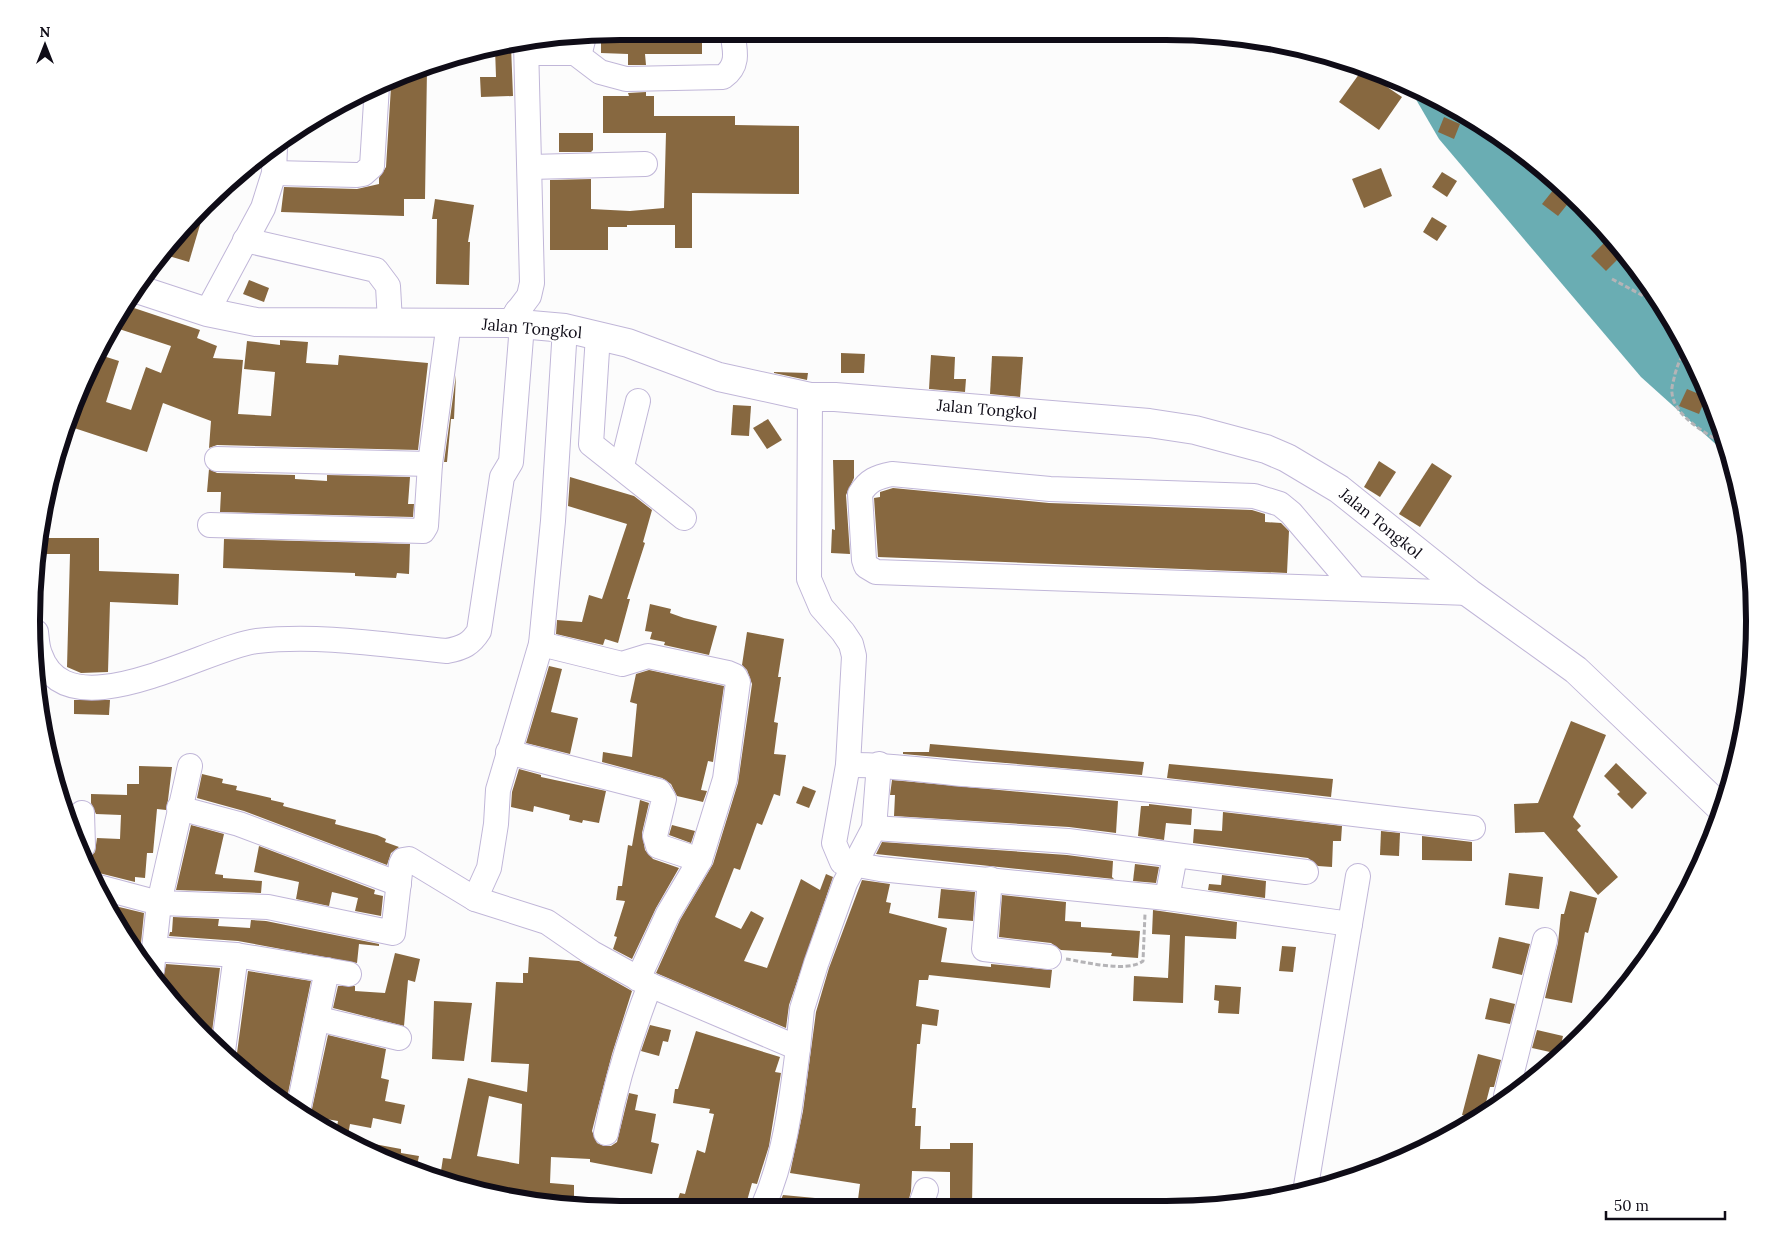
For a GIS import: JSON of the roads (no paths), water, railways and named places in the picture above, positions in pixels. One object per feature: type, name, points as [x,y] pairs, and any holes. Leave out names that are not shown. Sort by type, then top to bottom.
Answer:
[{"type":"highway","name":"Jalan Tongkol","points":[[143,291],[207,312],[256,322],[516,320],[565,328],[628,343],[719,378],[821,397],[1149,423],[1195,430],[1249,444],[1287,458],[1339,489],[1469,593],[1576,670],[1716,803]]},
{"type":"street","points":[[41,657],[46,666],[58,678],[77,687],[106,689],[142,680],[226,648],[257,641],[348,641],[447,651],[462,648],[473,641],[479,631],[502,477],[496,462],[516,320],[529,296],[532,283],[526,48],[579,45],[600,72],[626,79],[723,77],[730,72],[736,55],[734,40]]},
{"type":"street","points":[[274,172],[358,175],[369,170],[372,166],[376,94]]},
{"type":"street","points":[[207,312],[263,208],[274,172],[275,155]]},
{"type":"street","points":[[530,167],[646,164]]},
{"type":"street","points":[[245,240],[376,270],[388,286],[390,322]]},
{"type":"street","points":[[210,525],[418,532],[423,530],[426,526],[430,464],[449,322]]},
{"type":"street","points":[[475,899],[489,868],[496,824],[498,790],[541,644],[553,521],[565,328]]},
{"type":"street","points":[[598,335],[591,444],[622,466],[684,518]]},
{"type":"street","points":[[821,397],[809,579],[821,607],[847,638],[854,656],[848,765],[834,843],[844,858],[880,869],[1156,897],[1350,924]]},
{"type":"street","points":[[622,466],[638,401]]},
{"type":"street","points":[[217,459],[430,464]]},
{"type":"street","points":[[1355,588],[1291,513],[1280,504],[1254,496],[1050,490],[892,474],[876,477],[865,484],[860,494],[864,560],[866,566],[876,572],[1469,593]]},
{"type":"street","points":[[541,644],[622,664],[648,656],[735,676],[738,682],[725,779],[700,860],[668,914],[644,982],[615,1090],[606,1133]]},
{"type":"street","points":[[508,752],[659,791],[664,799],[656,836],[658,846],[700,860]]},
{"type":"street","points":[[848,765],[878,764],[947,773],[1106,784],[1473,828]]},
{"type":"street","points":[[765,1201],[777,1170],[790,1114],[802,1010],[832,919],[844,858],[869,839],[874,828],[878,764]]},
{"type":"street","points":[[190,766],[159,903],[153,960],[236,955],[338,972],[319,1020],[300,1104]]},
{"type":"street","points":[[179,808],[239,824],[399,884]]},
{"type":"street","points":[[81,836],[82,813]]},
{"type":"street","points":[[874,828],[1068,841],[1306,872]]},
{"type":"street","points":[[1156,897],[1175,856]]},
{"type":"street","points":[[106,889],[159,903],[268,907],[393,933],[401,864],[409,859],[475,899],[547,922],[592,953],[644,982],[798,1048]]},
{"type":"street","points":[[1305,1184],[1358,876]]},
{"type":"street","points":[[990,879],[984,949],[1048,957]]},
{"type":"street","points":[[1508,1089],[1545,940]]},
{"type":"street","points":[[224,1044],[236,955]]},
{"type":"street","points":[[319,1020],[399,1038]]},
{"type":"water","points":[[1414,96],[1456,118],[1519,160],[1576,210],[1602,238],[1626,267],[1668,330],[1702,398],[1719,447],[1641,377],[1439,139]]}]
